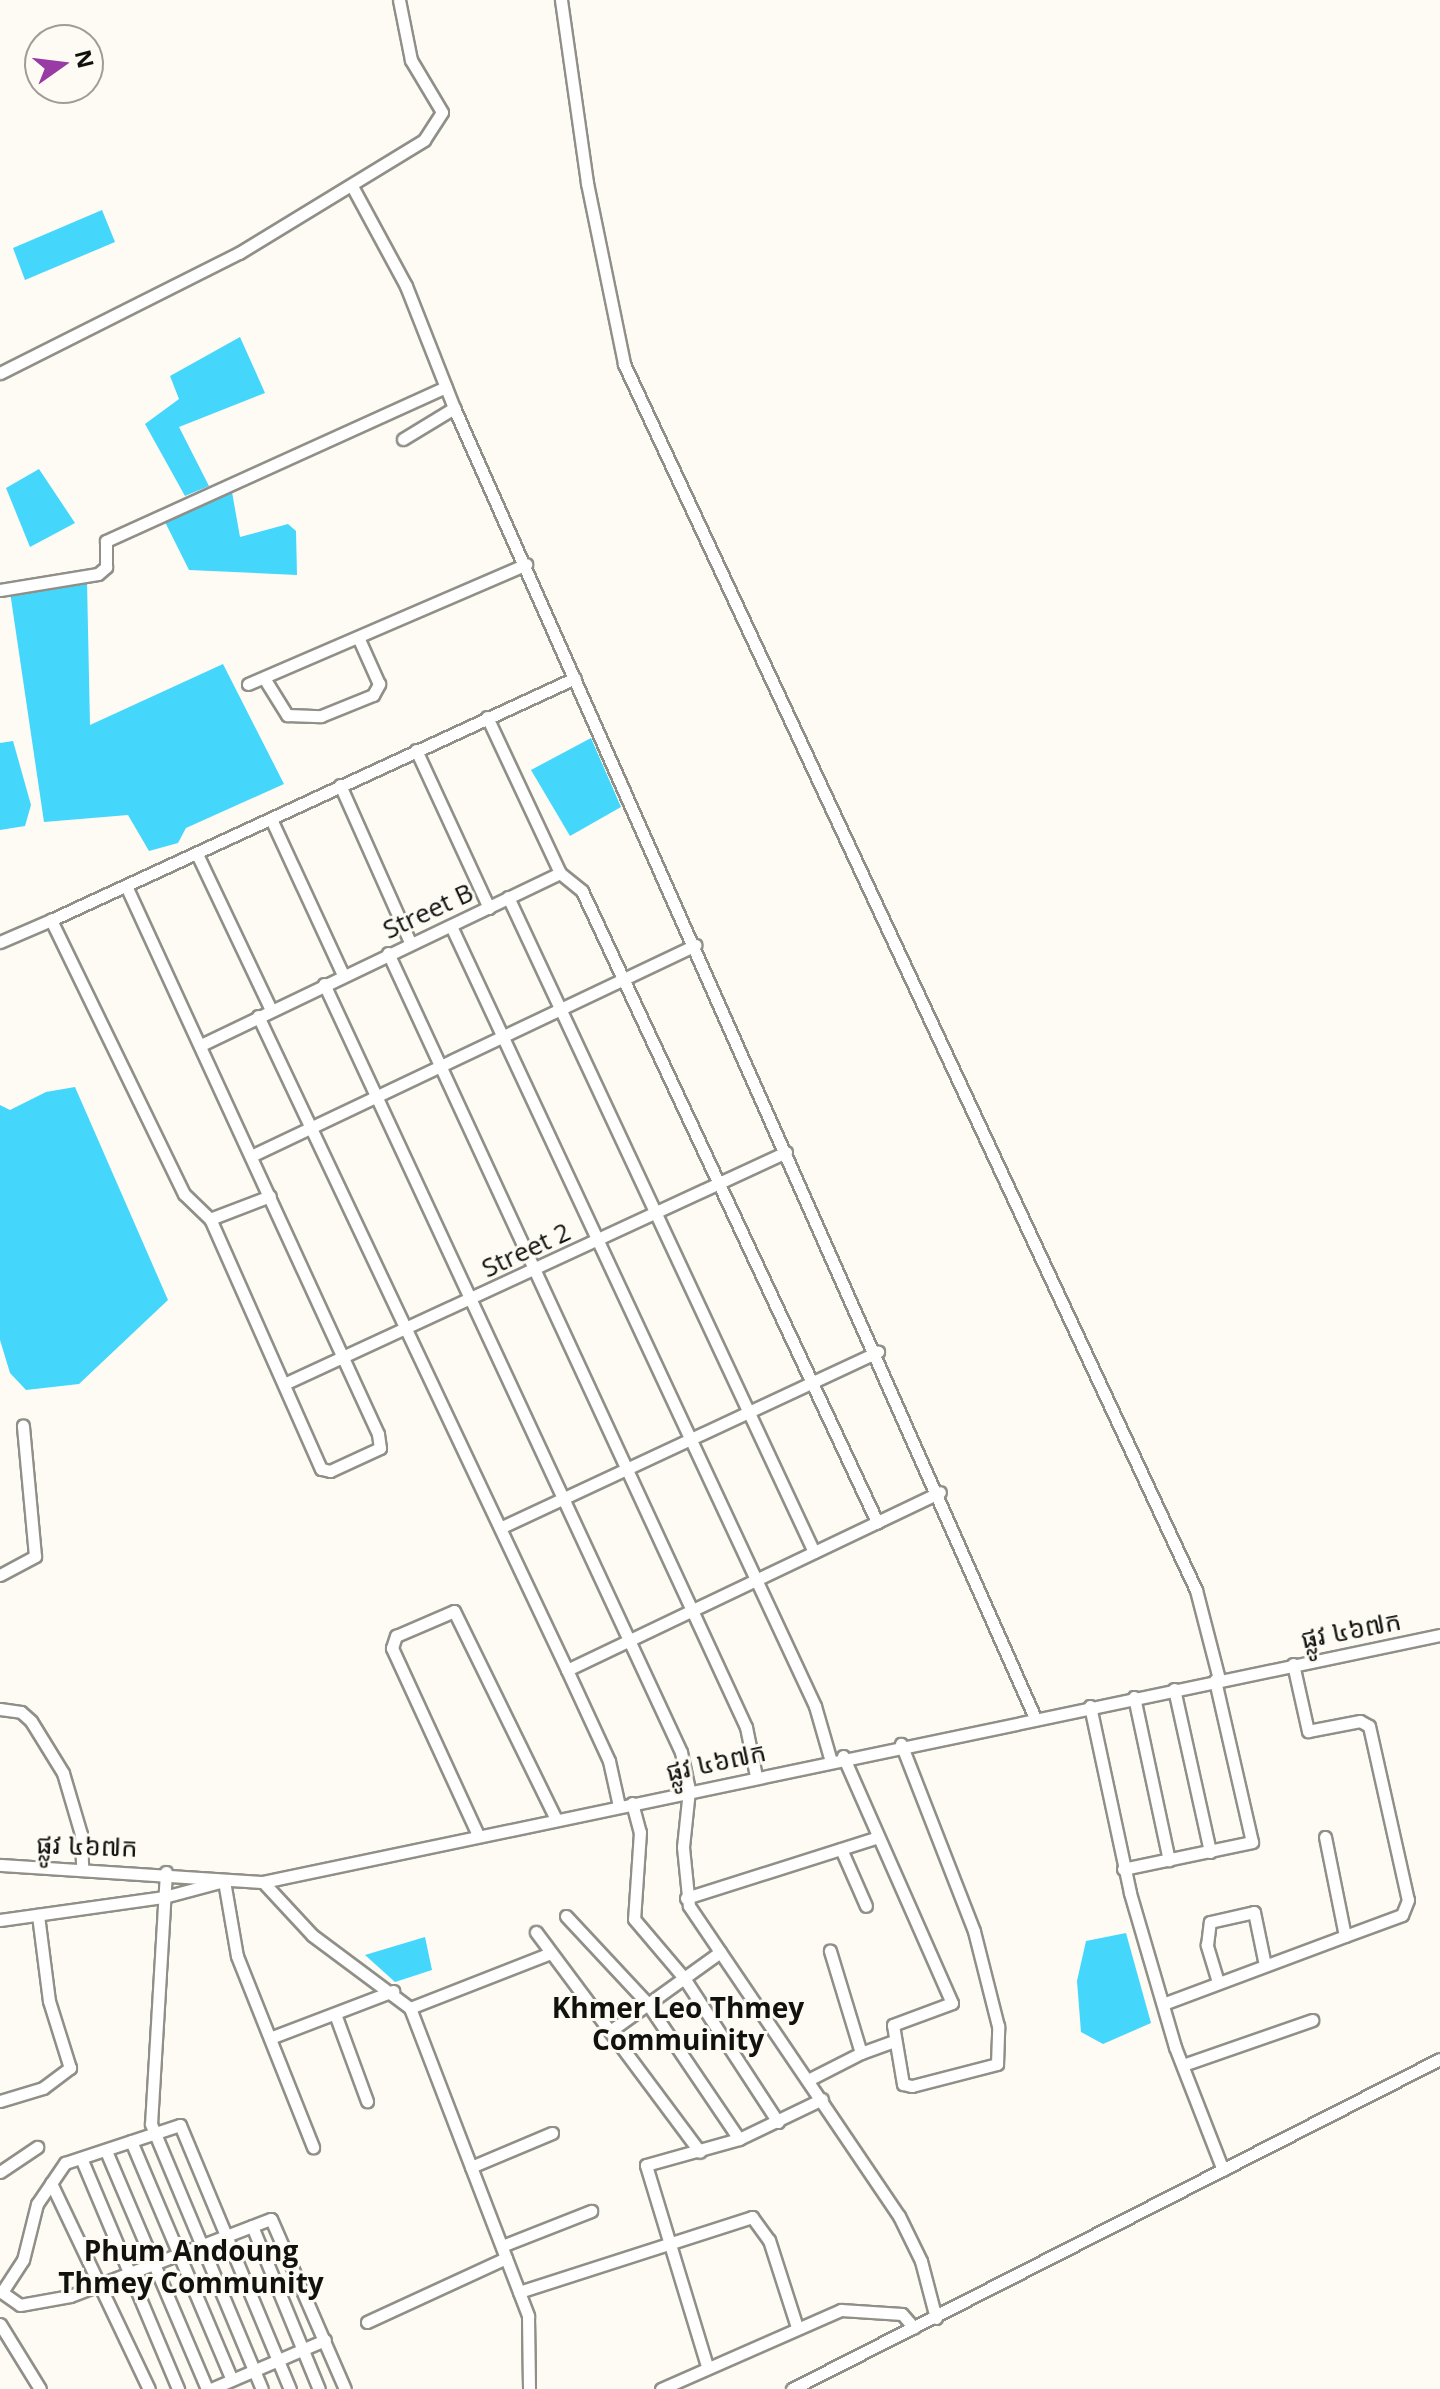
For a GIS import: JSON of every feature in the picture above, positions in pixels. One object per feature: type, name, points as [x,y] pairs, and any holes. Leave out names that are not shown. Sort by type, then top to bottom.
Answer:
[{"type":"street","points":[[0,373],[353,188],[441,121],[438,102],[403,38],[399,0]]},
{"type":"street","points":[[561,0],[587,183],[624,364],[1196,1590],[1252,1842],[1123,1869]]},
{"type":"street","points":[[353,188],[406,286],[454,408],[878,1352],[1035,1718]]},
{"type":"street","points":[[0,590],[98,574],[106,567],[106,541],[446,387]]},
{"type":"street","points":[[403,439],[454,408]]},
{"type":"street","points":[[248,684],[526,564]]},
{"type":"street","points":[[264,678],[287,715],[321,716],[373,695],[379,684],[358,637]]},
{"type":"street","points":[[0,942],[127,888],[340,785],[575,678]]},
{"type":"street","points":[[487,717],[560,873],[582,891],[877,1522]]},
{"type":"street","points":[[416,750],[489,908]]},
{"type":"street","points":[[340,785],[410,942]]},
{"type":"street","points":[[271,819],[343,975]]},
{"type":"street","points":[[197,854],[271,1010]]},
{"type":"street","name":"Street B","points":[[201,1045],[410,942],[451,926],[560,873]]},
{"type":"street","points":[[51,920],[184,1194],[210,1219],[321,1469],[330,1471],[380,1448],[344,1358],[127,888]]},
{"type":"street","points":[[508,897],[814,1552]]},
{"type":"street","points":[[451,926],[815,1706],[830,1758]]},
{"type":"street","points":[[251,1156],[695,945]]},
{"type":"street","points":[[388,953],[746,1727],[756,1776]]},
{"type":"street","points":[[324,984],[681,1752],[689,1790],[686,1898],[899,2216],[921,2261],[936,2318]]},
{"type":"street","points":[[258,1016],[410,1329],[609,1761],[619,1806]]},
{"type":"street","name":"Street 2","points":[[284,1384],[410,1329],[786,1152]]},
{"type":"street","points":[[210,1219],[270,1196]]},
{"type":"street","points":[[502,1527],[878,1352]]},
{"type":"street","points":[[0,1575],[28,1564],[36,1548],[23,1426]]},
{"type":"street","points":[[567,1670],[940,1492]]},
{"type":"street","points":[[478,1835],[392,1648],[396,1636],[454,1611],[556,1819]]},
{"type":"street","name":"ផ្លូវ ៤៦៧ក","points":[[0,1865],[220,1875],[224,1881],[263,1882],[830,1758],[1440,1635]]},
{"type":"street","points":[[1163,2004],[1402,1915],[1408,1900],[1369,1726],[1360,1721],[1308,1731],[1293,1664]]},
{"type":"street","points":[[1174,1689],[1210,1852]]},
{"type":"street","points":[[1134,1697],[1169,1860]]},
{"type":"street","points":[[1090,1706],[1123,1869],[1183,2065],[1223,2170]]},
{"type":"street","points":[[0,1709],[21,1712],[31,1721],[63,1773],[81,1834],[82,1867]]},
{"type":"street","points":[[843,1756],[952,2003],[898,2020],[892,2042],[903,2084],[912,2086],[981,2072],[997,2064],[998,2026],[974,1931],[901,1744]]},
{"type":"street","points":[[632,1803],[640,1832],[634,1919],[684,1978],[778,2122]]},
{"type":"street","points":[[686,1898],[878,1837]]},
{"type":"street","points":[[1325,1837],[1345,1936]]},
{"type":"street","points":[[841,1849],[866,1906]]},
{"type":"street","points":[[166,1872],[149,2085],[155,2134],[262,2389]]},
{"type":"street","points":[[0,1920],[164,1897],[224,1881],[237,1956],[313,2147]]},
{"type":"street","points":[[263,1882],[353,1969],[393,1991],[410,2008],[519,2292],[530,2328],[529,2389]]},
{"type":"street","points":[[1218,1982],[1205,1935],[1210,1922],[1254,1912],[1265,1965]]},
{"type":"street","points":[[0,2101],[43,2088],[70,2068],[49,2001],[38,1915]]},
{"type":"street","points":[[566,1916],[647,2003],[739,2139]]},
{"type":"street","points":[[536,1932],[613,2029],[700,2152]]},
{"type":"street","points":[[830,1951],[861,2053]]},
{"type":"street","points":[[613,2029],[720,1952]]},
{"type":"street","points":[[410,2008],[550,1953]]},
{"type":"street","points":[[270,2038],[393,1991]]},
{"type":"street","points":[[335,2014],[367,2101]]},
{"type":"street","points":[[1183,2065],[1312,2020]]},
{"type":"street","points":[[810,2079],[861,2053],[892,2042]]},
{"type":"street","points":[[792,2389],[1440,2059]]},
{"type":"street","points":[[707,2366],[644,2169],[739,2139],[822,2099]]},
{"type":"street","points":[[290,2389],[227,2237],[185,2128],[131,2141],[65,2163],[37,2204],[23,2260],[1,2292],[20,2305],[41,2304],[155,2267],[201,2247],[227,2237],[252,2226],[273,2219],[345,2389]]},
{"type":"street","points":[[471,2167],[552,2133]]},
{"type":"street","points":[[131,2141],[232,2380]]},
{"type":"street","points":[[0,2172],[37,2147]]},
{"type":"street","points":[[106,2151],[209,2389],[325,2340]]},
{"type":"street","points":[[81,2158],[178,2389]]},
{"type":"street","points":[[51,2183],[149,2389]]},
{"type":"street","points":[[367,2322],[591,2211]]},
{"type":"street","points":[[519,2292],[742,2218],[761,2222],[797,2327]]},
{"type":"street","points":[[252,2226],[319,2389]]},
{"type":"street","points":[[661,2389],[797,2327],[854,2309],[902,2314],[914,2328]]},
{"type":"street","points":[[0,2324],[34,2387]]},
{"type":"water","points":[[102,210],[115,242],[25,280],[13,248]]},
{"type":"water","points":[[240,337],[265,393],[179,427],[209,486],[185,496],[145,424],[179,399],[170,376]]},
{"type":"water","points":[[39,469],[75,523],[30,547],[6,488]]},
{"type":"water","points":[[232,492],[240,537],[288,524],[296,531],[297,575],[189,570],[165,522]]},
{"type":"water","points":[[87,581],[90,725],[223,664],[284,784],[186,828],[178,843],[149,851],[128,815],[44,822],[10,592]]},
{"type":"water","points":[[591,738],[621,807],[570,836],[531,770]]},
{"type":"water","points":[[13,741],[31,805],[25,826],[0,830],[0,743]]},
{"type":"water","points":[[75,1087],[168,1300],[79,1384],[26,1390],[10,1373],[0,1340],[0,1105],[10,1110],[46,1092]]},
{"type":"water","points":[[1126,1933],[1151,2023],[1103,2044],[1081,2032],[1077,1981],[1086,1941]]},
{"type":"water","points":[[425,1937],[432,1970],[395,1982],[365,1955]]},
{"type":"district","name":"Khmer Leo Thmey Commuinity","points":[[678,2023]]},
{"type":"district","name":"Phum Andoung Thmey Community","points":[[191,2266]]}]
